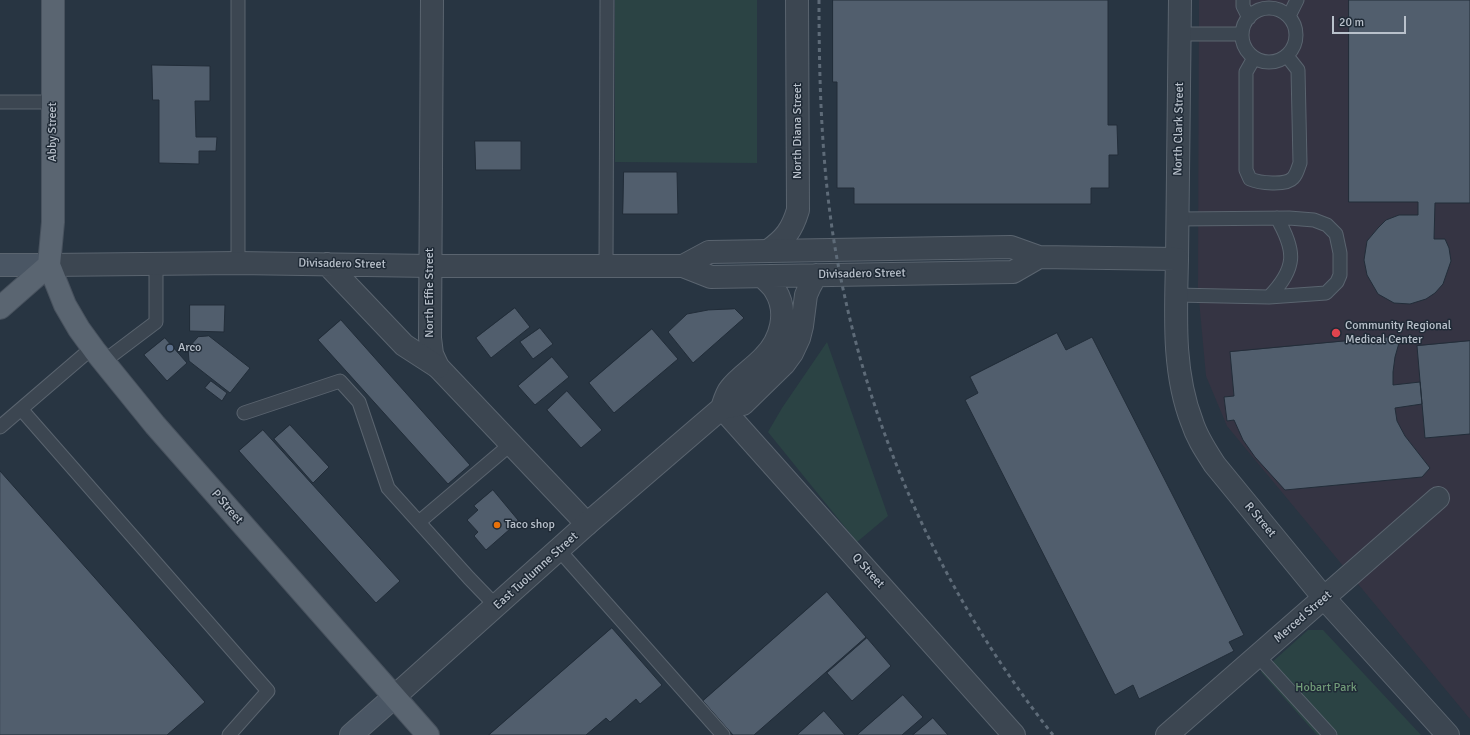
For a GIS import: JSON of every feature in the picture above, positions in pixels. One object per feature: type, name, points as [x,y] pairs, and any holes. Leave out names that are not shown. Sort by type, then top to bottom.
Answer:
[{"type":"main road","name":"Abby Street","points":[[49,265],[53,222],[53,0]]},
{"type":"main road","name":"Divisadero Street","points":[[0,265],[49,265]]},
{"type":"main road","points":[[0,308],[49,265]]},
{"type":"main road","name":"P Street","points":[[49,265],[65,305],[97,355],[155,425],[428,735]]},
{"type":"main road","name":"East Tuolumne Street","points":[[351,735],[394,697]]},
{"type":"street","name":"North Effie Street","points":[[432,0],[430,266],[430,338],[432,354],[438,368],[587,524]]},
{"type":"street","name":"North Diana Street","points":[[768,251],[788,234],[794,224],[798,210],[797,0]]},
{"type":"street","name":"North Clark Street","points":[[1177,259],[1180,0]]},
{"type":"street","name":"Divisadero Street","points":[[683,266],[709,252],[1011,247],[1039,257],[1177,259]]},
{"type":"street","name":"Divisadero Street","points":[[49,265],[238,263],[430,266],[683,266],[711,277],[763,277],[1013,272],[1039,257]]},
{"type":"street","name":"R Street","points":[[1177,259],[1177,350],[1183,391],[1191,422],[1201,444],[1215,465],[1324,598],[1448,735]]},
{"type":"street","points":[[327,264],[404,345],[438,368]]},
{"type":"street","name":"East Tuolumne Street","points":[[722,408],[743,404],[784,364],[792,353],[799,338],[802,326],[806,295],[816,275]]},
{"type":"street","name":"East Tuolumne Street","points":[[394,697],[587,524],[722,408],[730,389],[765,357],[776,340],[781,327],[782,308],[780,298],[775,289],[763,277]]},
{"type":"street","name":"Q Street","points":[[722,408],[1014,735]]},
{"type":"street","name":"Merced Street","points":[[1167,735],[1438,498]]},
{"type":"lane","points":[[238,0],[238,263]]},
{"type":"lane","points":[[606,266],[607,0]]},
{"type":"lane","points":[[1243,0],[1243,6],[1249,18]]},
{"type":"lane","points":[[1289,16],[1297,0]]},
{"type":"lane","points":[[1273,8],[1289,16],[1297,32],[1293,50],[1287,56],[1279,61],[1270,63],[1254,58],[1247,51],[1243,43],[1242,34],[1244,26],[1255,12],[1273,8]]},
{"type":"lane","points":[[1180,34],[1242,34]]},
{"type":"lane","points":[[1254,58],[1246,72],[1246,170],[1250,179],[1256,182],[1286,183],[1298,172],[1300,163],[1298,70],[1287,56]]},
{"type":"lane","points":[[0,102],[53,102]]},
{"type":"lane","points":[[1269,297],[1282,284],[1288,271],[1291,259],[1287,235],[1277,218]]},
{"type":"lane","points":[[1176,295],[1269,297],[1326,293],[1337,282],[1340,275],[1340,253],[1336,234],[1327,225],[1314,220],[1277,218],[1178,219]]},
{"type":"lane","points":[[0,427],[21,409],[97,355],[156,322],[156,264]]},
{"type":"lane","points":[[244,413],[340,381],[359,402],[388,488],[496,606]]},
{"type":"lane","points":[[21,409],[268,691],[229,735]]},
{"type":"lane","points":[[419,522],[511,444]]},
{"type":"lane","points":[[559,550],[723,735]]},
{"type":"lane","points":[[1258,656],[1330,735]]},
{"type":"shaded area","name":"Community Regional Medical Center","points":[[1199,0],[1470,0],[1470,719],[1227,426],[1206,376],[1198,289]]},
{"type":"green space","points":[[615,0],[757,0],[757,163],[615,162]]},
{"type":"green space","points":[[827,342],[888,516],[857,542],[768,432],[782,408]]},
{"type":"green space","name":"Hobart Park","points":[[1308,630],[1323,630],[1421,735],[1317,735],[1261,672]]},
{"type":"building","points":[[833,0],[1108,0],[1108,125],[1117,125],[1118,155],[1109,155],[1109,188],[1091,188],[1091,204],[854,204],[854,188],[837,188],[837,82],[833,82]]},
{"type":"building","points":[[1349,0],[1470,0],[1470,203],[1435,203],[1434,239],[1445,239],[1449,248],[1451,261],[1443,284],[1435,293],[1426,299],[1410,304],[1394,303],[1378,294],[1367,275],[1364,260],[1367,241],[1378,228],[1386,220],[1399,215],[1418,215],[1418,202],[1349,202]]},
{"type":"building","points":[[152,65],[210,66],[210,101],[195,101],[196,137],[217,137],[216,151],[199,151],[199,164],[159,163],[159,100],[153,100]]},
{"type":"building","points":[[475,141],[521,141],[521,170],[476,170]]},
{"type":"building","points":[[624,172],[677,172],[678,214],[623,214]]},
{"type":"building","points":[[190,305],[225,305],[224,332],[190,331]]},
{"type":"building","points":[[515,308],[530,327],[491,358],[476,338]]},
{"type":"building","points":[[735,309],[744,318],[693,363],[668,332],[687,314],[708,310]]},
{"type":"building","points":[[341,320],[470,465],[448,484],[318,340]]},
{"type":"building","points":[[540,328],[553,344],[533,359],[520,342]]},
{"type":"building","points":[[652,329],[678,359],[614,413],[589,383]]},
{"type":"building","points":[[1057,333],[1066,350],[1092,337],[1244,635],[1229,642],[1234,651],[1139,699],[1133,685],[1115,695],[965,400],[978,393],[970,377]]},
{"type":"building","points":[[209,336],[250,368],[230,393],[189,361],[188,348],[198,337]]},
{"type":"building","points":[[1401,336],[1395,357],[1393,385],[1420,382],[1422,404],[1395,408],[1397,421],[1405,436],[1430,468],[1422,477],[1285,490],[1255,457],[1243,440],[1234,420],[1227,421],[1224,397],[1234,396],[1230,352]]},
{"type":"building","points":[[165,338],[187,363],[167,381],[144,355]]},
{"type":"building","points":[[1470,341],[1470,434],[1425,438],[1417,346]]},
{"type":"building","points":[[552,357],[569,377],[535,405],[518,386]]},
{"type":"building","points":[[211,381],[227,393],[222,401],[205,388]]},
{"type":"building","points":[[567,391],[602,430],[581,448],[547,410]]},
{"type":"building","points":[[290,425],[329,467],[313,483],[274,439]]},
{"type":"building","points":[[263,430],[400,581],[376,603],[239,451]]},
{"type":"building","points":[[0,471],[205,702],[167,735],[0,735]]},
{"type":"building","points":[[493,490],[518,520],[518,522],[486,550],[474,536],[478,532],[467,520],[478,510],[474,506]]},
{"type":"building","points":[[827,592],[866,637],[754,735],[733,735],[703,701]]},
{"type":"building","points":[[612,628],[662,685],[640,704],[636,699],[610,722],[606,718],[586,735],[489,735]]},
{"type":"building","points":[[867,638],[891,666],[852,701],[827,673]]},
{"type":"building","points":[[903,695],[923,717],[902,735],[857,735]]},
{"type":"building","points":[[824,711],[845,735],[797,735]]},
{"type":"building","points":[[933,718],[948,735],[913,735]]},
{"type":"railway","points":[[819,0],[821,111],[825,166],[833,232],[848,311],[863,368],[881,425],[927,534],[954,587],[984,638],[1017,687],[1053,735]]},
{"type":"place","name":"Community Regional Medical Center","points":[[1336,333]]},
{"type":"place","name":"Arco","points":[[170,348]]},
{"type":"place","name":"Taco shop","points":[[497,525]]}]
